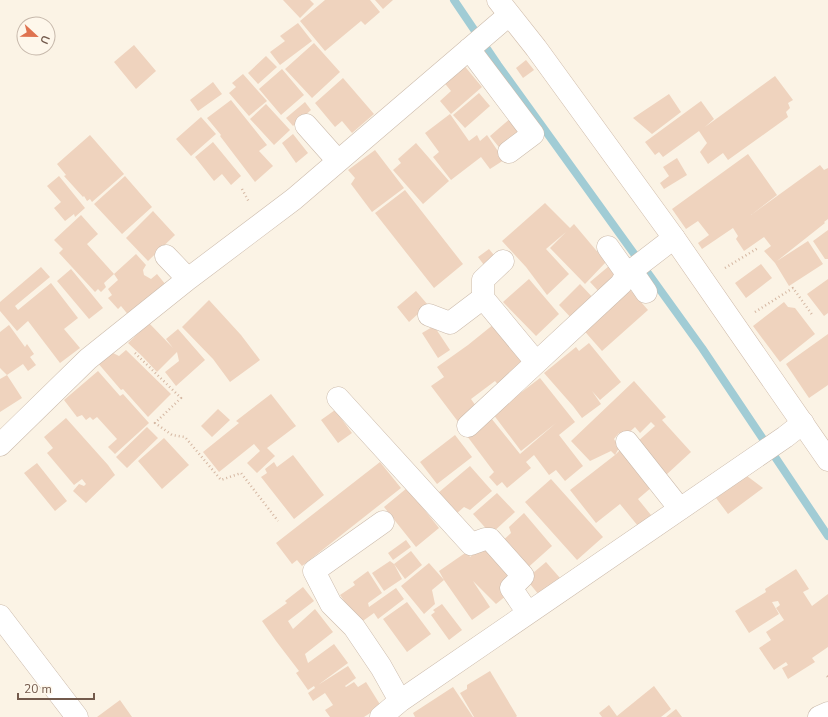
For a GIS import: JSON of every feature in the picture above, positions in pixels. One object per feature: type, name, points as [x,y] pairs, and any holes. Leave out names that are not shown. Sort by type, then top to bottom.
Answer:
[{"type":"street","points":[[0,445],[88,359],[188,279],[294,199],[465,53],[501,13],[536,48],[704,280],[803,422],[825,449]]},
{"type":"street","points":[[465,53],[533,134],[509,152]]},
{"type":"street","points":[[306,125],[338,161]]},
{"type":"street","points":[[468,426],[621,284],[629,272],[674,238]]},
{"type":"street","points":[[608,247],[646,292]]},
{"type":"street","points":[[166,256],[188,279]]},
{"type":"street","points":[[503,261],[483,280],[483,298],[536,362]]},
{"type":"street","points":[[429,315],[450,323],[483,298]]},
{"type":"street","points":[[338,398],[472,544],[485,539],[490,539],[523,576],[511,588],[528,613]]},
{"type":"street","points":[[381,717],[400,701],[785,437],[803,422]]},
{"type":"street","points":[[627,442],[680,509]]},
{"type":"street","points":[[383,522],[314,571],[332,604],[354,627],[381,666],[400,701]]},
{"type":"street","points":[[0,616],[77,717]]},
{"type":"street","points":[[820,717],[828,713]]},
{"type":"path","points":[[704,280],[758,248]]},
{"type":"path","points":[[734,325],[793,288],[813,316]]},
{"type":"path","points":[[118,335],[181,398],[155,423],[172,435],[185,437],[221,480],[241,473],[278,521]]},
{"type":"building","points":[[283,0],[310,0],[314,4],[300,18]]},
{"type":"building","points":[[325,0],[370,0],[380,12],[365,25],[361,21],[325,51],[300,21]]},
{"type":"building","points":[[375,0],[393,0],[383,9]]},
{"type":"building","points":[[298,23],[312,41],[280,65],[270,52],[285,41],[280,36]]},
{"type":"building","points":[[314,43],[340,72],[312,98],[285,69]]},
{"type":"building","points":[[134,45],[156,71],[136,89],[114,62]]},
{"type":"building","points":[[266,56],[277,67],[258,84],[248,73]]},
{"type":"building","points":[[526,60],[534,70],[523,78],[516,68]]},
{"type":"building","points":[[462,63],[482,87],[451,114],[440,101],[451,91],[442,80]]},
{"type":"building","points":[[282,69],[304,95],[281,115],[259,89]]},
{"type":"building","points":[[243,74],[267,101],[249,116],[229,93],[236,87],[232,83]]},
{"type":"building","points":[[775,76],[793,100],[788,103],[790,108],[786,112],[788,117],[728,160],[723,153],[708,164],[700,152],[707,143],[699,131],[663,157],[659,152],[655,155],[645,142],[701,101],[714,119],[705,127]]},
{"type":"building","points":[[343,78],[374,114],[352,133],[342,121],[335,127],[315,103]]},
{"type":"building","points":[[213,82],[222,94],[198,111],[190,100]]},
{"type":"building","points":[[479,93],[490,106],[465,128],[453,115]]},
{"type":"building","points":[[669,94],[681,112],[652,134],[633,118]]},
{"type":"building","points":[[231,100],[267,145],[259,151],[273,166],[255,182],[207,118]]},
{"type":"building","points":[[305,102],[311,110],[293,126],[286,118]]},
{"type":"building","points":[[266,104],[290,130],[274,145],[250,119]]},
{"type":"building","points":[[450,114],[469,141],[477,135],[480,141],[487,135],[504,160],[490,169],[481,157],[451,180],[433,157],[439,152],[425,133]]},
{"type":"building","points":[[201,117],[216,134],[191,156],[176,139]]},
{"type":"building","points":[[511,118],[523,133],[502,151],[490,136]]},
{"type":"building","points":[[293,134],[308,153],[296,163],[282,143]]},
{"type":"building","points":[[90,135],[124,174],[92,202],[90,199],[87,201],[84,196],[83,197],[64,176],[66,175],[57,164]]},
{"type":"building","points":[[213,142],[241,176],[231,185],[222,174],[214,181],[195,157]]},
{"type":"building","points":[[416,143],[449,181],[423,204],[393,170],[401,163],[398,159]]},
{"type":"building","points":[[375,150],[404,188],[372,212],[351,184],[355,178],[348,170]]},
{"type":"building","points":[[748,154],[777,195],[751,215],[820,165],[824,170],[828,168],[828,219],[777,261],[808,241],[823,264],[789,286],[775,263],[764,251],[771,246],[764,237],[744,251],[736,239],[738,236],[733,228],[702,249],[698,243],[709,235],[698,221],[686,229],[672,209]]},
{"type":"building","points":[[677,158],[687,175],[664,189],[660,183],[669,176],[663,167]]},
{"type":"building","points":[[59,176],[85,208],[75,217],[74,214],[65,221],[54,208],[61,202],[47,186]]},
{"type":"building","points":[[125,176],[152,207],[122,234],[94,204]]},
{"type":"building","points":[[405,190],[463,264],[434,288],[375,213]]},
{"type":"building","points":[[545,203],[570,228],[574,224],[606,262],[585,284],[550,248],[566,232],[546,249],[569,274],[547,295],[526,267],[502,241]]},
{"type":"building","points":[[153,211],[175,235],[148,261],[126,238]]},
{"type":"building","points":[[81,215],[98,234],[87,244],[114,274],[104,283],[106,287],[101,292],[98,289],[95,292],[59,253],[63,249],[54,240]]},
{"type":"building","points":[[828,230],[828,259],[825,259],[813,241]]},
{"type":"building","points":[[489,249],[498,260],[487,269],[478,257]]},
{"type":"building","points":[[136,254],[146,265],[143,270],[144,275],[151,279],[157,274],[166,285],[130,317],[121,306],[118,309],[108,298],[112,295],[108,289],[118,280],[114,274]]},
{"type":"building","points":[[761,264],[772,278],[746,298],[735,283]]},
{"type":"building","points":[[609,266],[621,278],[603,296],[590,282]]},
{"type":"building","points":[[41,267],[50,277],[15,306],[18,310],[51,283],[78,318],[64,329],[80,348],[60,363],[28,321],[17,331],[0,311],[0,302]]},
{"type":"building","points":[[71,269],[103,308],[89,319],[57,281]]},
{"type":"building","points":[[529,279],[559,314],[536,336],[503,302]]},
{"type":"building","points":[[828,279],[828,313],[824,316],[807,294]]},
{"type":"building","points":[[580,284],[597,302],[575,322],[559,305]]},
{"type":"building","points":[[626,285],[648,310],[602,351],[580,326]]},
{"type":"building","points":[[416,291],[428,305],[409,322],[397,307]]},
{"type":"building","points":[[209,300],[241,335],[260,360],[230,382],[213,359],[182,327]]},
{"type":"building","points":[[784,302],[788,307],[795,308],[815,334],[780,362],[753,326]]},
{"type":"building","points":[[149,323],[173,348],[166,339],[178,329],[205,360],[176,386],[165,372],[179,361],[177,352],[157,372],[128,343]]},
{"type":"building","points":[[494,324],[527,365],[500,387],[495,381],[471,399],[478,409],[459,423],[431,386],[444,377],[437,367]]},
{"type":"building","points":[[9,325],[25,347],[27,344],[34,354],[30,357],[36,365],[28,371],[23,364],[7,375],[0,368],[0,332]]},
{"type":"building","points":[[434,326],[450,350],[438,358],[422,333]]},
{"type":"building","points":[[828,334],[828,385],[809,398],[786,364]]},
{"type":"building","points":[[589,343],[621,382],[600,400],[592,391],[601,404],[582,418],[544,373],[576,347],[579,351]]},
{"type":"building","points":[[126,350],[171,394],[148,417],[123,389],[121,390],[97,362],[109,351],[119,356]]},
{"type":"building","points":[[98,371],[120,396],[123,394],[149,423],[115,454],[108,447],[117,439],[97,417],[93,420],[90,417],[86,420],[82,415],[77,417],[64,400]]},
{"type":"building","points":[[7,375],[22,398],[0,412],[0,379]]},
{"type":"building","points":[[540,378],[575,422],[559,435],[583,466],[565,481],[556,470],[549,475],[534,455],[526,462],[531,468],[507,488],[502,482],[497,486],[489,477],[494,472],[467,436],[491,418],[520,454],[556,423],[521,451],[493,414]]},
{"type":"building","points":[[634,381],[666,417],[662,420],[691,452],[666,475],[637,442],[655,426],[651,422],[640,433],[635,427],[623,438],[619,433],[614,439],[619,448],[615,455],[611,451],[590,461],[571,441]]},
{"type":"building","points":[[271,394],[296,426],[267,448],[275,456],[257,473],[247,463],[260,451],[254,444],[219,472],[203,452],[239,423],[236,421]]},
{"type":"building","points":[[218,409],[230,420],[212,437],[201,426]]},
{"type":"building","points":[[335,410],[352,433],[338,443],[321,420]]},
{"type":"building","points":[[66,418],[108,465],[115,475],[86,503],[73,491],[79,484],[84,486],[86,484],[82,479],[74,485],[47,453],[53,448],[44,437]]},
{"type":"building","points":[[147,427],[158,438],[127,468],[116,457]]},
{"type":"building","points":[[455,435],[472,457],[437,484],[420,462]]},
{"type":"building","points":[[164,438],[189,465],[162,489],[138,461]]},
{"type":"building","points":[[620,450],[652,487],[638,499],[651,515],[638,526],[620,504],[596,523],[570,490]]},
{"type":"building","points":[[293,455],[324,495],[294,519],[261,477],[267,473],[265,469],[274,462],[277,467]]},
{"type":"building","points":[[380,462],[401,488],[302,566],[297,560],[292,564],[276,543]]},
{"type":"building","points":[[37,463],[67,501],[55,511],[24,473]]},
{"type":"building","points":[[470,466],[492,491],[470,510],[464,507],[456,514],[438,493]]},
{"type":"building","points":[[747,476],[763,488],[728,514],[716,498]]},
{"type":"building","points":[[551,479],[603,537],[577,560],[525,502]]},
{"type":"building","points":[[407,488],[439,528],[416,547],[384,507]]},
{"type":"building","points":[[497,493],[515,512],[491,534],[473,514]]},
{"type":"building","points":[[524,513],[552,546],[524,571],[500,543],[511,533],[509,527]]},
{"type":"building","points":[[406,540],[411,547],[393,560],[388,553]]},
{"type":"building","points":[[488,542],[518,578],[507,595],[496,604],[473,581],[490,607],[472,620],[439,571],[468,551],[470,557]]},
{"type":"building","points":[[411,551],[422,565],[405,579],[394,564]]},
{"type":"building","points":[[390,561],[394,564],[402,579],[384,591],[372,573]]},
{"type":"building","points":[[546,562],[560,578],[539,595],[526,579]]},
{"type":"building","points":[[429,563],[444,580],[432,590],[435,604],[424,614],[401,586]]},
{"type":"building","points":[[796,569],[809,589],[803,592],[812,606],[828,594],[828,647],[812,658],[815,662],[788,679],[782,668],[788,665],[786,662],[774,670],[759,648],[771,640],[766,632],[784,620],[776,608],[780,605],[778,601],[772,602],[779,614],[749,633],[735,611],[766,592],[765,589]]},
{"type":"building","points":[[368,571],[382,593],[368,603],[369,607],[396,588],[404,599],[378,619],[374,613],[360,623],[340,595],[355,585],[353,582]]},
{"type":"building","points":[[303,587],[314,601],[288,621],[293,629],[315,609],[333,632],[305,654],[308,663],[334,644],[348,663],[318,685],[348,666],[356,678],[345,686],[346,687],[354,682],[358,687],[366,682],[381,706],[364,717],[330,717],[325,710],[333,705],[325,693],[313,701],[308,693],[315,688],[314,686],[308,690],[296,673],[299,671],[262,621],[287,603],[285,601]]},
{"type":"building","points":[[407,602],[431,634],[407,652],[383,619]]},
{"type":"building","points":[[442,604],[462,630],[449,640],[431,615],[435,612],[433,610]]},
{"type":"building","points":[[490,671],[517,716],[516,717],[474,717],[460,693],[467,689],[467,685]]},
{"type":"building","points":[[654,686],[671,709],[661,717],[602,717],[599,713],[609,705],[617,716]]},
{"type":"building","points":[[453,687],[473,717],[415,717],[413,713]]},
{"type":"building","points":[[120,700],[132,717],[97,717]]},
{"type":"building","points":[[676,709],[682,717],[666,717]]},
{"type":"waterway","points":[[454,0],[498,65],[702,348],[828,536]]}]
